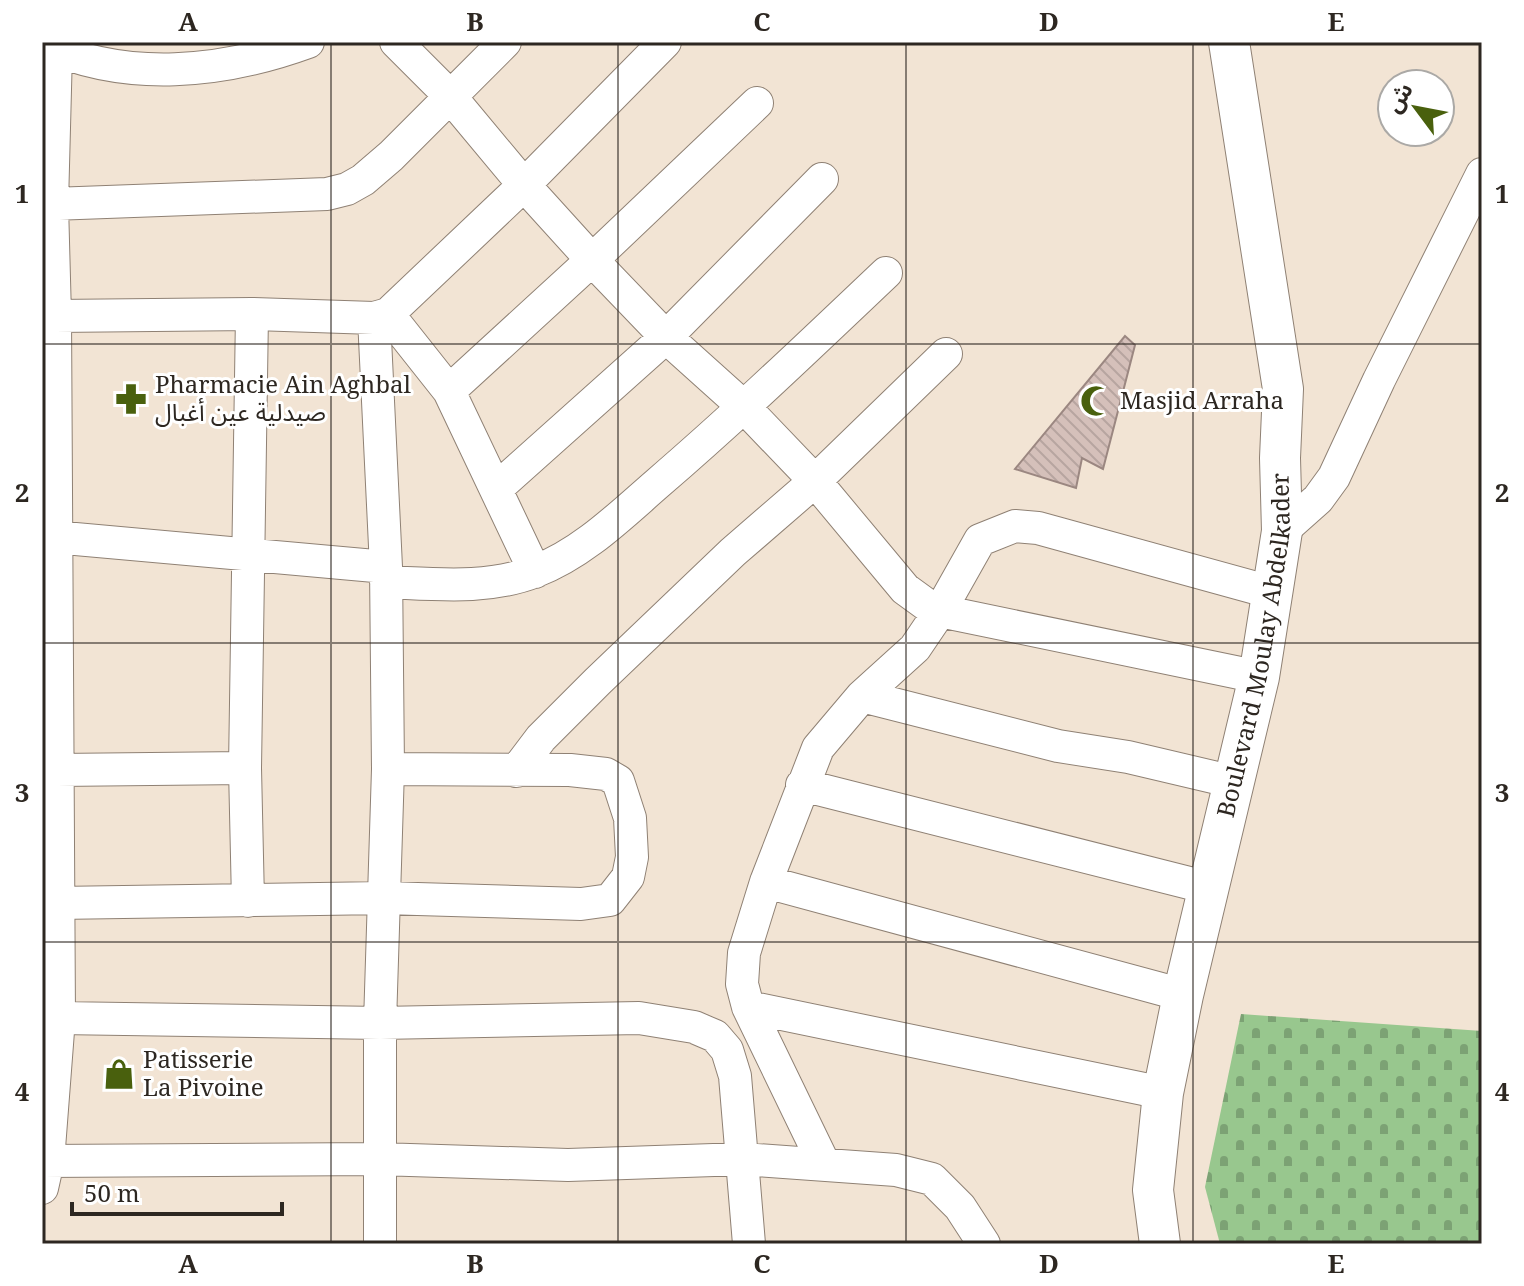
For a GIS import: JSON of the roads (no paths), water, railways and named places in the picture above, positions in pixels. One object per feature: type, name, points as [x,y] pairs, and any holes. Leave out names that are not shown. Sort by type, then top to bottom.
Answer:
[{"type":"street","points":[[308,42],[230,64],[173,71],[104,64],[49,47],[55,316],[48,391],[50,686],[57,770],[59,1018],[44,1170],[379,1159],[568,1165],[743,1159],[824,1164],[896,1170],[932,1179],[960,1207],[984,1244]]},
{"type":"street","points":[[396,42],[449,95],[592,260],[666,337],[745,408],[924,602],[1259,677]]},
{"type":"street","points":[[52,204],[327,194],[347,189],[363,180],[391,156],[505,42]]},
{"type":"street","points":[[55,316],[381,316],[524,185],[665,42]]},
{"type":"street","name":"Boulevard Moulay Abdelkader","points":[[1160,1244],[1153,1190],[1163,1093],[1183,995],[1259,677],[1282,531],[1280,458],[1283,389],[1229,42]]},
{"type":"street","points":[[449,391],[757,103]]},
{"type":"street","points":[[1282,531],[1318,499],[1334,477],[1482,174]]},
{"type":"street","points":[[496,489],[666,337],[822,179]]},
{"type":"street","points":[[49,536],[248,552],[465,585],[500,581],[535,572],[561,559],[602,531],[745,408],[886,273]]},
{"type":"street","points":[[248,901],[245,768],[252,314]]},
{"type":"street","points":[[381,316],[449,391],[535,572]]},
{"type":"street","points":[[380,1244],[380,1023],[388,769],[381,316]]},
{"type":"street","points":[[516,771],[541,738],[598,681],[733,552],[815,481],[946,354]]},
{"type":"street","points":[[824,1164],[748,1007],[742,984],[744,953],[766,882],[818,748],[862,696],[915,648],[924,602],[980,540],[1015,526],[1038,528],[1274,593]]},
{"type":"street","points":[[862,696],[1058,746],[1128,757],[1234,782]]},
{"type":"street","points":[[57,770],[245,768]]},
{"type":"street","points":[[57,903],[384,898],[581,904],[610,900],[628,877],[632,857],[630,818],[618,781],[606,774],[582,771],[388,769]]},
{"type":"street","points":[[802,785],[1209,888]]},
{"type":"street","points":[[766,882],[1183,995]]},
{"type":"street","points":[[748,1007],[1163,1093]]},
{"type":"street","points":[[59,1018],[380,1023],[639,1018],[694,1027],[715,1036],[727,1050],[735,1076],[749,1244]]},
{"type":"place","name":"Pharmacie Ain Aghbal صيدلية عين أغبال","points":[[131,399]]},
{"type":"place","name":"Masjid Arraha","points":[[1096,401]]},
{"type":"place","name":"Patisserie La Pivoine","points":[[119,1074]]}]
